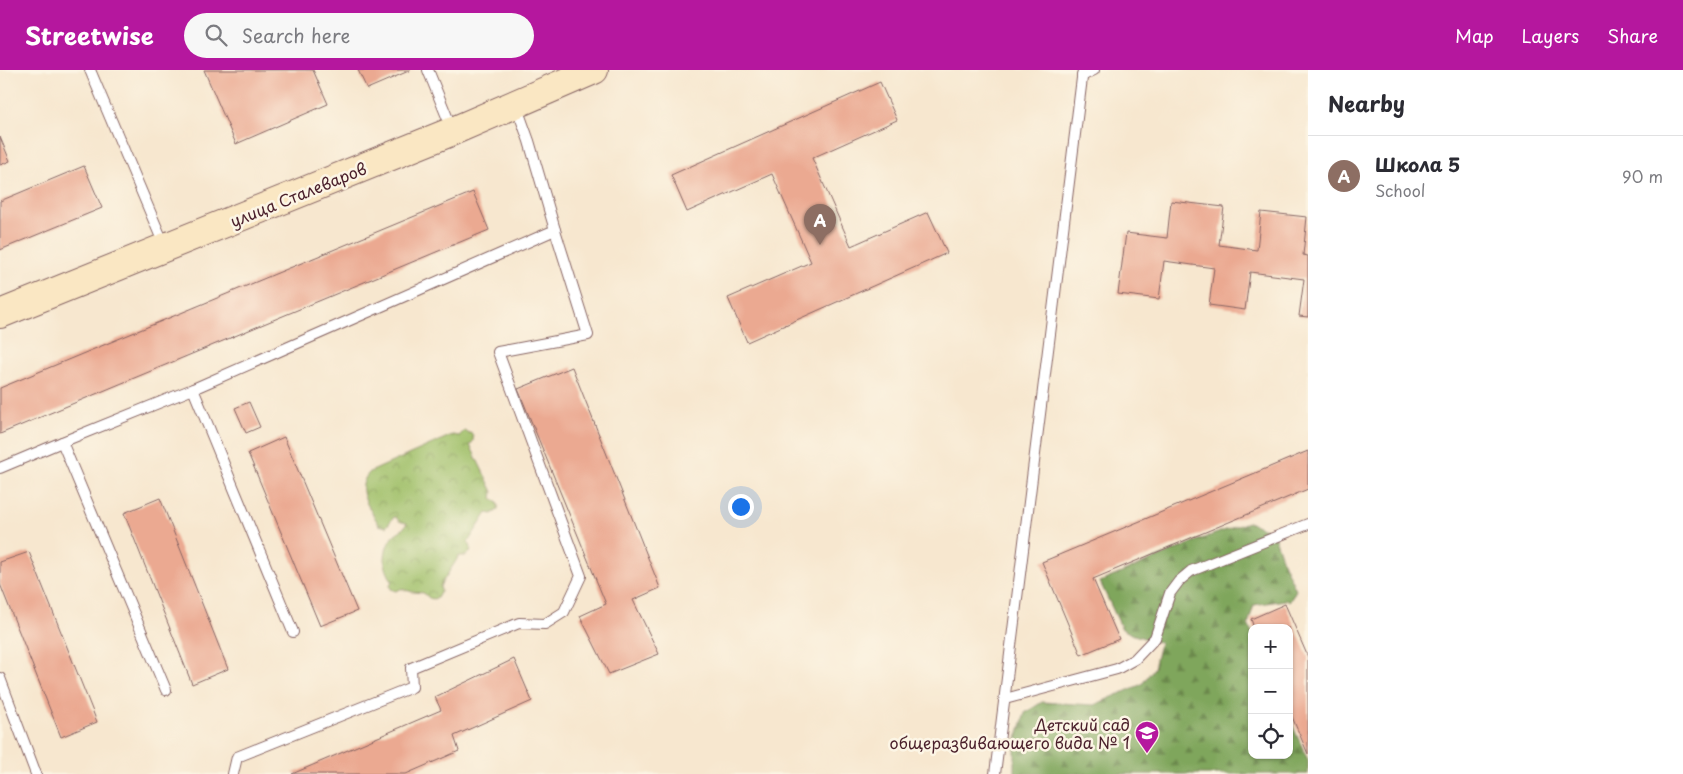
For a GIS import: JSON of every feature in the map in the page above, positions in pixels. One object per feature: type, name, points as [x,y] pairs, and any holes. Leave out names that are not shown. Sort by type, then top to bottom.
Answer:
[{"type":"main road","name":"улица Сталеваров","points":[[0,314],[453,131],[594,70]]},
{"type":"lane","points":[[90,70],[165,248]]},
{"type":"lane","points":[[428,70],[453,131]]},
{"type":"lane","points":[[995,774],[1082,73],[1094,70]]},
{"type":"lane","points":[[233,774],[237,757],[412,686],[410,668],[519,623],[545,624],[564,612],[580,576],[498,352],[588,335],[554,230],[530,141],[516,104]]},
{"type":"lane","points":[[0,468],[193,388],[554,230]]},
{"type":"lane","points":[[193,388],[293,632]]},
{"type":"lane","points":[[62,442],[166,690]]},
{"type":"lane","points":[[1004,699],[1117,669],[1135,659],[1154,638],[1170,593],[1179,581],[1191,571],[1306,526],[1308,537]]},
{"type":"lane","points":[[0,678],[36,774]]},
{"type":"green space","points":[[464,431],[472,434],[473,440],[470,445],[493,492],[492,498],[497,503],[498,510],[492,514],[487,513],[468,542],[471,548],[470,551],[466,556],[459,556],[440,586],[441,591],[437,598],[430,598],[424,593],[391,589],[392,580],[385,564],[387,547],[393,536],[407,523],[400,522],[394,517],[386,527],[379,525],[363,492],[365,478],[370,472],[452,435],[459,436]]},
{"type":"green space","points":[[1248,522],[1273,532],[1284,564],[1296,590],[1290,601],[1285,600],[1254,605],[1248,624],[1248,759],[1293,759],[1293,727],[1308,760],[1308,774],[1015,774],[1015,745],[1025,713],[1042,702],[1094,705],[1142,684],[1154,668],[1160,643],[1122,629],[1100,582],[1201,539]]},
{"type":"building","points":[[204,70],[313,70],[328,104],[236,144]]},
{"type":"building","points":[[358,70],[411,70],[367,89]]},
{"type":"building","points":[[880,82],[897,120],[812,158],[851,246],[928,212],[947,253],[747,342],[728,298],[811,262],[772,174],[687,212],[671,175]]},
{"type":"building","points":[[0,137],[10,161],[0,165]]},
{"type":"building","points":[[84,166],[102,208],[0,250],[0,201]]},
{"type":"building","points":[[473,192],[489,230],[0,434],[0,388]]},
{"type":"building","points":[[1171,201],[1224,207],[1219,245],[1257,250],[1261,212],[1307,217],[1303,255],[1308,256],[1308,317],[1299,316],[1304,279],[1250,272],[1245,310],[1209,305],[1214,268],[1164,261],[1159,299],[1118,294],[1126,233],[1167,238]]},
{"type":"building","points":[[572,367],[660,588],[633,600],[659,654],[609,674],[580,616],[606,604],[518,389]]},
{"type":"building","points":[[249,402],[260,427],[246,433],[235,408]]},
{"type":"building","points":[[284,437],[357,611],[320,626],[248,453]]},
{"type":"building","points":[[1308,451],[1308,489],[1093,579],[1119,639],[1081,655],[1042,562]]},
{"type":"building","points":[[160,498],[228,669],[192,684],[124,513]]},
{"type":"building","points":[[29,552],[97,722],[61,737],[0,584],[0,562]]},
{"type":"building","points":[[1285,604],[1308,657],[1308,754],[1293,719],[1293,624],[1253,624],[1251,619]]},
{"type":"building","points":[[514,659],[532,701],[454,736],[459,751],[406,774],[292,774],[441,710],[435,697]]},
{"type":"place","name":"Школа 5","points":[[820,245]]},
{"type":"place","name":"Детский сад общеразвивающего вида № 1","points":[[1147,754]]}]
